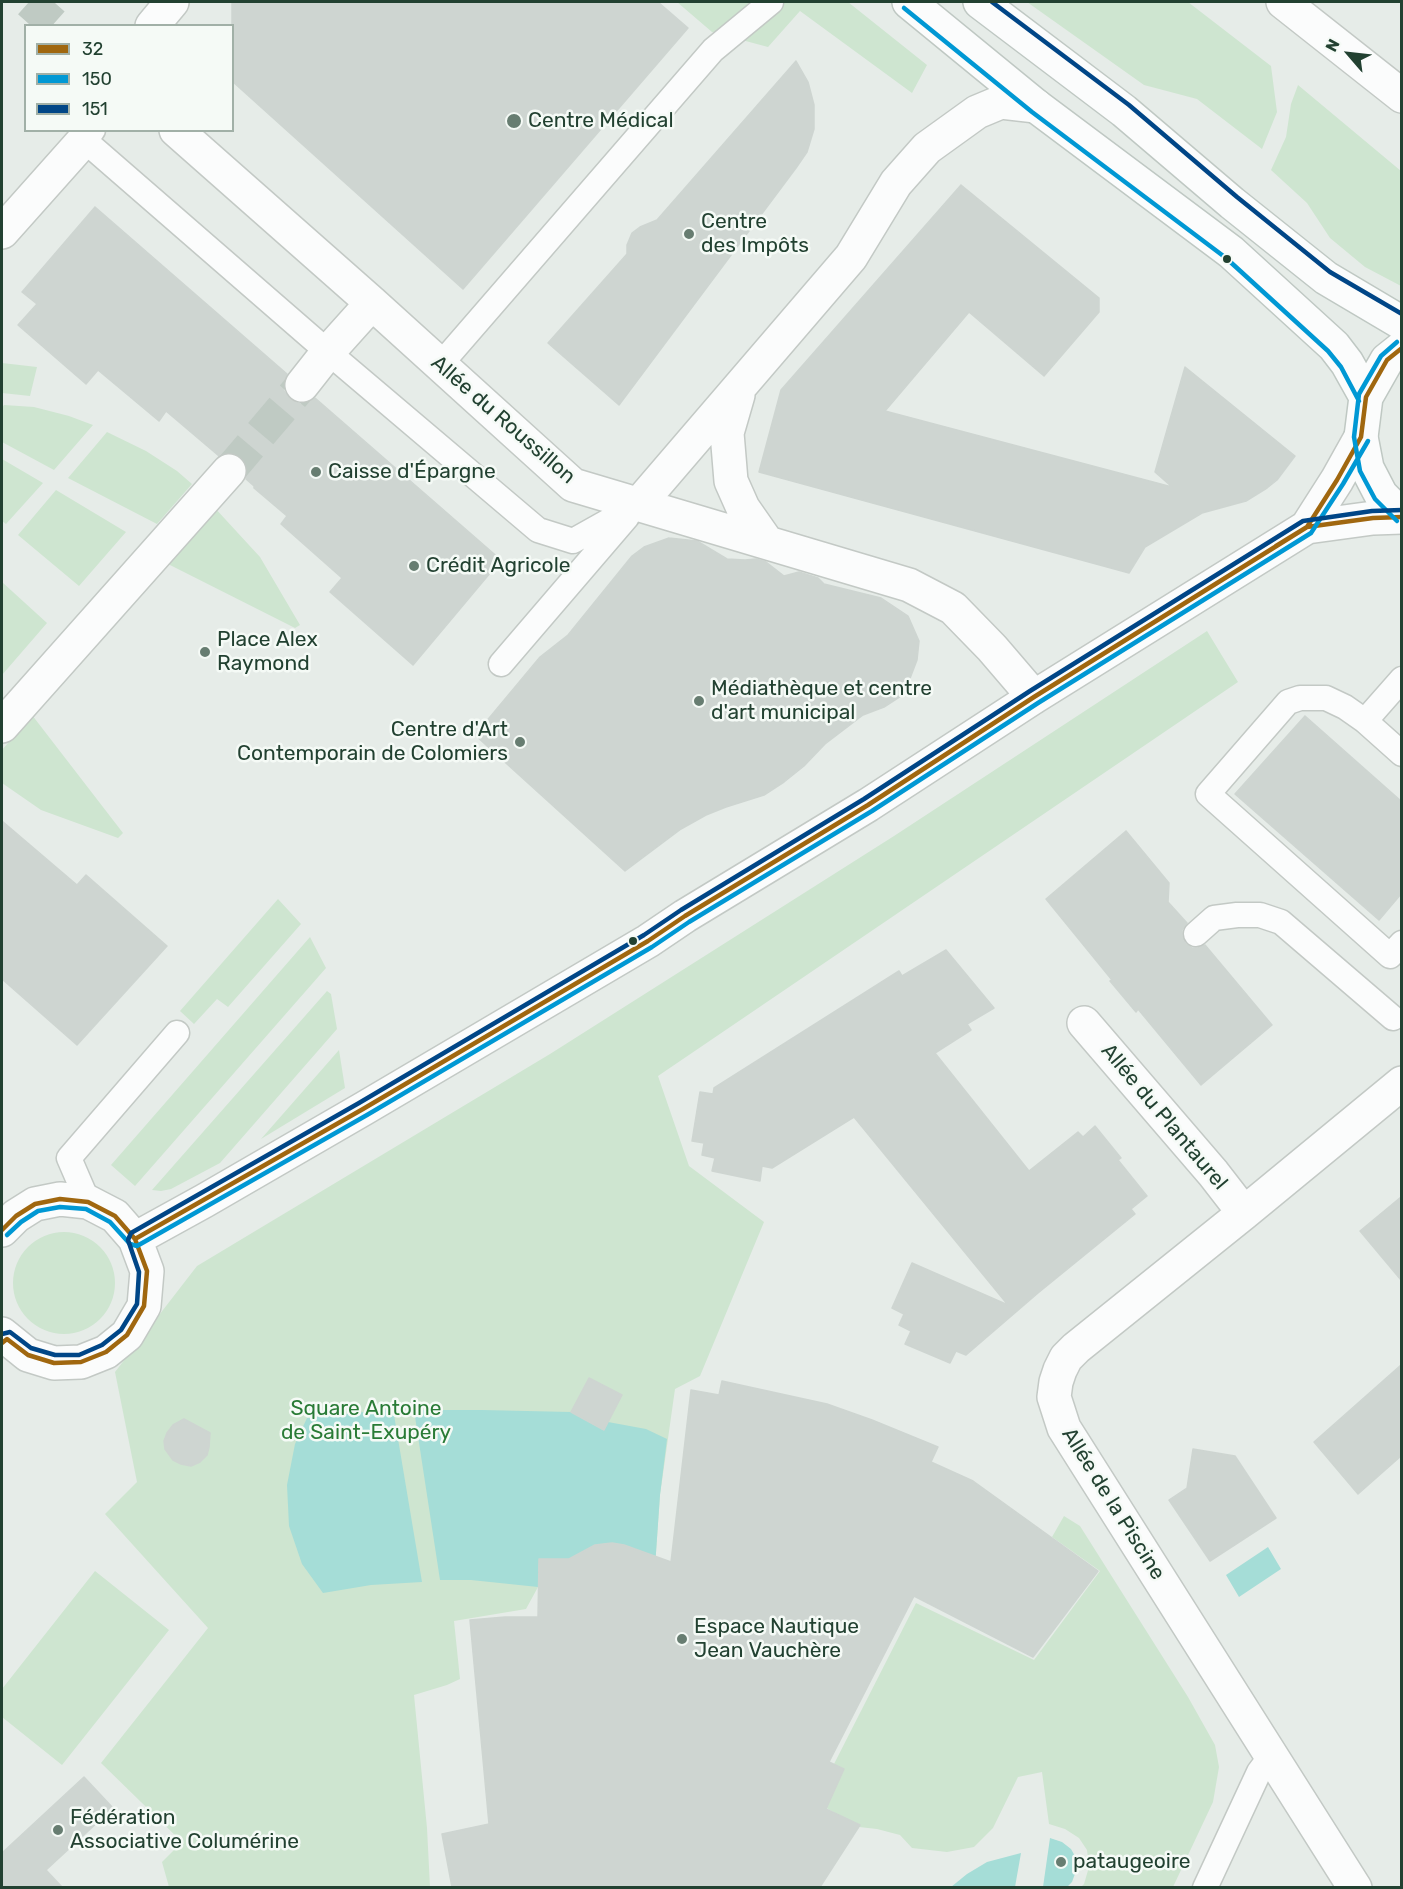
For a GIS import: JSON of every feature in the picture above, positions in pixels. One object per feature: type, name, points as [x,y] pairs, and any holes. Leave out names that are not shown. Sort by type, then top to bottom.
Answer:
[{"type":"street","points":[[154,24],[172,2]]},
{"type":"street","points":[[909,2],[1036,106],[1231,252],[1334,345],[1366,397]]},
{"type":"street","points":[[1283,2],[1401,96]]},
{"type":"street","points":[[986,5],[1124,111],[1232,203],[1326,278],[1401,323]]},
{"type":"street","points":[[639,504],[851,257],[896,183],[927,148],[977,112],[1001,102],[1036,106]]},
{"type":"street","name":"Allée du Roussillon","points":[[178,132],[573,485],[909,585],[953,608],[992,648],[1034,697]]},
{"type":"street","points":[[2,232],[88,135]]},
{"type":"street","points":[[302,385],[372,303]]},
{"type":"street","points":[[1401,348],[1387,360],[1366,397],[1361,437],[1367,468],[1381,495],[1401,517]]},
{"type":"street","points":[[740,387],[727,433],[731,481],[743,508],[766,541]]},
{"type":"street","points":[[1307,527],[1361,437]]},
{"type":"street","points":[[2,726],[228,471]]},
{"type":"street","points":[[135,1239],[204,1202],[648,941],[868,805],[1034,697],[1307,527],[1373,518],[1401,517]]},
{"type":"street","name":"Allée du Plantaurel","points":[[1084,1023],[1213,1173],[1244,1213]]},
{"type":"street","name":"Allée de la Piscine","points":[[1355,1887],[1064,1428],[1054,1397],[1060,1370],[1076,1348],[1401,1083]]},
{"type":"street","points":[[3,1339],[28,1355],[54,1363],[81,1362],[106,1353],[127,1335],[144,1306],[147,1271],[135,1239],[115,1216],[88,1202],[60,1199],[35,1204],[6,1215]]},
{"type":"lane","points":[[440,365],[712,50],[771,2]]},
{"type":"lane","points":[[88,135],[328,352],[538,530],[573,541],[639,504]]},
{"type":"lane","points":[[501,663],[639,504]]},
{"type":"lane","points":[[1365,721],[1401,679]]},
{"type":"lane","points":[[1401,754],[1365,721],[1345,707],[1326,698],[1300,698],[1288,702],[1208,794],[1390,956],[1401,943]]},
{"type":"lane","points":[[1196,934],[1214,918],[1260,915],[1281,922],[1393,1018]]},
{"type":"lane","points":[[88,1202],[69,1158],[177,1033]]},
{"type":"lane","points":[[1205,1887],[1259,1772],[1271,1756]]},
{"type":"green space","points":[[677,2],[848,2],[927,65],[912,93],[800,11],[768,47],[712,32]]},
{"type":"green space","points":[[1027,2],[1188,2],[1271,66],[1277,112],[1262,149],[1197,99],[1144,85]]},
{"type":"green space","points":[[1298,85],[1401,171],[1401,286],[1365,267],[1330,238],[1307,203],[1271,170],[1286,137],[1291,104]]},
{"type":"green space","points":[[2,363],[37,367],[30,396],[2,393]]},
{"type":"green space","points":[[4,405],[34,407],[93,425],[54,470],[2,442],[2,408]]},
{"type":"green space","points":[[107,432],[146,451],[177,471],[192,484],[157,524],[68,478]]},
{"type":"green space","points":[[2,459],[43,483],[6,524],[2,521]]},
{"type":"green space","points":[[56,490],[126,532],[79,586],[18,535]]},
{"type":"green space","points":[[214,507],[260,557],[300,625],[295,628],[168,564]]},
{"type":"green space","points":[[2,582],[47,623],[2,675]]},
{"type":"green space","name":"Square Antoine de Saint-Exupéry","points":[[1207,631],[1238,682],[658,1076],[689,1166],[764,1222],[700,1376],[675,1389],[660,1495],[655,1567],[612,1543],[595,1545],[574,1559],[539,1558],[538,1587],[526,1609],[454,1621],[460,1679],[414,1695],[427,1828],[430,1887],[169,1887],[162,1862],[182,1842],[101,1763],[208,1628],[105,1514],[137,1482],[115,1372],[197,1266],[550,1054],[894,836]]},
{"type":"green space","points":[[32,715],[123,833],[118,838],[41,810],[2,783],[2,750]]},
{"type":"green space","points":[[278,899],[301,924],[228,1007],[217,999],[194,1024],[180,1011]]},
{"type":"green space","points":[[310,937],[326,968],[135,1186],[111,1165]]},
{"type":"green space","points":[[327,991],[331,994],[337,1029],[220,1163],[171,1189],[152,1190]]},
{"type":"green space","points":[[339,1050],[345,1088],[261,1139]]},
{"type":"green space","points":[[64,1232],[84,1236],[100,1247],[111,1263],[115,1283],[111,1303],[100,1319],[84,1330],[64,1334],[44,1330],[28,1319],[17,1303],[13,1283],[17,1263],[28,1247],[44,1236]]},
{"type":"green space","points":[[1064,1516],[1080,1526],[1188,1697],[1215,1745],[1219,1767],[1213,1802],[1173,1887],[1081,1887],[1089,1867],[1087,1850],[1079,1838],[1065,1829],[1049,1824],[1042,1772],[1018,1777],[993,1828],[974,1847],[947,1852],[912,1848],[900,1835],[859,1827],[823,1806],[838,1774],[834,1764],[916,1603],[1034,1660],[1100,1571],[1052,1537]]},
{"type":"green space","points":[[95,1571],[169,1630],[62,1765],[2,1717],[2,1689]]},
{"type":"water","points":[[393,1409],[422,1582],[371,1585],[323,1593],[302,1564],[289,1526],[287,1485],[295,1444],[307,1418]]},
{"type":"water","points":[[414,1410],[571,1412],[603,1430],[608,1422],[646,1429],[667,1439],[655,1567],[631,1547],[606,1543],[590,1548],[574,1559],[539,1559],[538,1587],[471,1580],[440,1580]]},
{"type":"water","points":[[1268,1547],[1281,1569],[1239,1597],[1226,1575]]},
{"type":"water","name":"pataugeoire","points":[[1050,1838],[1062,1842],[1071,1849],[1076,1858],[1076,1871],[1072,1882],[1067,1887],[1043,1887]]},
{"type":"water","points":[[1021,1853],[1015,1887],[951,1887],[987,1862]]},
{"type":"building","points":[[232,2],[658,2],[688,28],[463,289],[234,83],[234,24],[232,24]]},
{"type":"building","name":"Centre des Impôts","points":[[796,61],[808,82],[814,105],[814,129],[807,152],[619,405],[548,343],[627,254],[627,245],[632,233],[657,220]]},
{"type":"building","points":[[961,185],[1099,298],[1099,312],[1044,376],[969,312],[885,411],[1172,487],[1155,472],[1185,367],[1295,456],[1277,480],[1246,501],[1202,513],[1145,547],[1129,573],[759,472],[781,390]]},
{"type":"building","points":[[95,207],[287,374],[283,383],[284,391],[290,399],[300,404],[308,403],[315,398],[501,560],[413,665],[330,592],[342,578],[281,524],[287,516],[246,479],[247,466],[241,457],[232,453],[219,456],[166,411],[159,421],[98,370],[86,384],[18,325],[37,304],[22,292]]},
{"type":"building","name":"Médiathèque et centre d'art municipal","points":[[669,538],[697,541],[727,559],[756,559],[766,562],[784,576],[799,572],[818,578],[824,584],[881,598],[908,616],[919,641],[917,660],[904,694],[884,707],[863,715],[825,744],[804,766],[784,782],[764,795],[706,815],[681,829],[625,871],[475,735],[540,657],[568,635],[632,556],[644,547]]},
{"type":"building","points":[[1305,716],[1401,801],[1401,894],[1379,920],[1235,794]]},
{"type":"building","points":[[2,821],[77,885],[86,875],[167,946],[77,1045],[2,979]]},
{"type":"building","points":[[1126,831],[1169,883],[1168,902],[1187,923],[1182,930],[1185,943],[1192,948],[1205,945],[1272,1025],[1201,1085],[1138,1009],[1136,1012],[1110,981],[1112,980],[1046,899]]},
{"type":"building","points":[[946,950],[994,1008],[967,1024],[971,1030],[935,1053],[1029,1171],[1078,1132],[1083,1137],[1095,1126],[1121,1158],[1118,1160],[1147,1196],[1131,1209],[1135,1214],[966,1355],[956,1351],[950,1363],[905,1344],[911,1331],[899,1325],[904,1314],[892,1308],[912,1263],[1008,1305],[854,1117],[772,1168],[762,1166],[760,1181],[712,1171],[715,1158],[702,1155],[704,1143],[692,1141],[700,1092],[713,1094],[714,1088],[899,971],[902,976]]},
{"type":"building","points":[[1401,1197],[1401,1280],[1360,1231]]},
{"type":"building","points":[[1401,1365],[1401,1456],[1358,1494],[1314,1442]]},
{"type":"building","points":[[589,1378],[622,1395],[604,1430],[571,1412]]},
{"type":"building","name":"Espace Nautique Jean Vauchère","points":[[722,1381],[827,1404],[938,1447],[931,1462],[973,1481],[1098,1571],[1033,1657],[914,1596],[829,1762],[844,1769],[826,1809],[860,1825],[820,1887],[452,1887],[442,1834],[489,1824],[470,1620],[538,1617],[539,1559],[569,1559],[595,1545],[612,1543],[671,1562],[691,1390],[719,1395]]},
{"type":"building","points":[[184,1419],[210,1433],[207,1455],[200,1462],[191,1466],[173,1460],[165,1449],[164,1441],[167,1433],[173,1425]]},
{"type":"building","points":[[1193,1449],[1235,1456],[1276,1518],[1210,1561],[1169,1500],[1187,1488]]},
{"type":"building","name":"Fédération Associative Columérine","points":[[84,1777],[113,1808],[46,1870],[62,1887],[2,1887],[2,1853]]},
{"type":"tunnel","points":[[29,2],[54,24]]},
{"type":"tunnel","points":[[229,471],[302,385]]},
{"type":"transit line","name":"151","points":[[992,2],[1129,105],[1330,272],[1402,314]]},
{"type":"transit line","name":"150","points":[[904,8],[1032,112],[1226,258],[1328,351],[1341,367],[1359,401]]},
{"type":"transit line","name":"150","points":[[1397,342],[1381,356],[1359,394],[1354,437],[1360,471],[1375,499],[1397,521]]},
{"type":"transit line","name":"32","points":[[135,1239],[363,1109],[648,941],[685,916],[868,805],[1034,697],[1307,527],[1361,437],[1366,397],[1387,360],[1402,348]]},
{"type":"transit line","name":"150","points":[[7,1235],[38,1211],[60,1207],[86,1209],[110,1222],[130,1244],[137,1246],[367,1115],[652,947],[689,922],[872,811],[1038,703],[1311,533],[1368,441]]},
{"type":"transit line","name":"151","points":[[2,1334],[10,1332],[31,1348],[55,1355],[79,1355],[102,1345],[121,1330],[137,1304],[139,1272],[128,1240],[131,1233],[359,1103],[644,935],[681,910],[864,799],[1030,691],[1303,521],[1372,511],[1402,510]]},
{"type":"transit line","name":"32","points":[[1276,546],[1307,527],[1373,518],[1402,517]]},
{"type":"transit line","name":"32","points":[[2,1230],[16,1216],[35,1204],[60,1199],[88,1202],[115,1216],[135,1239],[147,1271],[144,1306],[127,1335],[106,1352],[81,1362],[54,1363],[28,1355],[7,1339],[2,1343]]},
{"type":"place","name":"Centre Médical","points":[[514,121]]},
{"type":"place","name":"Centre des Impôts","points":[[689,234]]},
{"type":"place","name":"Caisse d'Épargne","points":[[316,472]]},
{"type":"place","name":"Crédit Agricole","points":[[414,566]]},
{"type":"place","name":"Place Alex Raymond","points":[[205,652]]},
{"type":"place","name":"Médiathèque et centre d'art municipal","points":[[699,701]]},
{"type":"place","name":"Centre d'Art Contemporain de Colomiers","points":[[520,742]]},
{"type":"place","name":"Espace Nautique Jean Vauchère","points":[[682,1639]]},
{"type":"place","name":"Fédération Associative Columérine","points":[[58,1830]]},
{"type":"place","name":"pataugeoire","points":[[1061,1862]]}]
